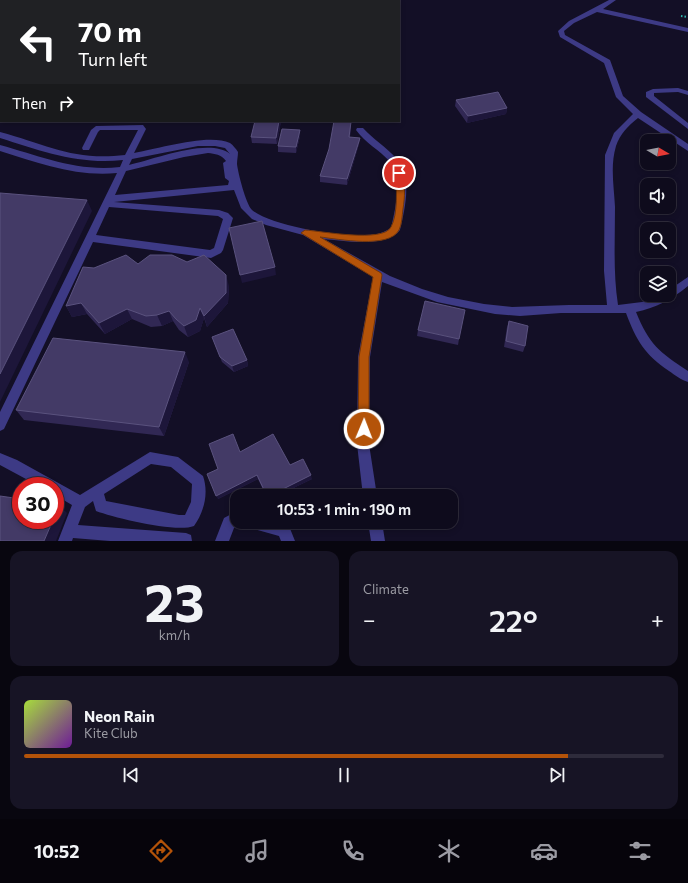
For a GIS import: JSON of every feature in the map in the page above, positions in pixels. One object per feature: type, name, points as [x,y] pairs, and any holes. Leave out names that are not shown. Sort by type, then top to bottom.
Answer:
[{"type":"street","points":[[613,0],[598,10],[570,23],[561,31],[562,36],[607,62],[620,97],[638,114],[688,148]]},
{"type":"street","points":[[598,10],[688,30]]},
{"type":"street","points":[[688,93],[678,90],[667,90],[653,91],[650,94],[650,96],[688,127]]},
{"type":"street","points":[[613,309],[609,286],[608,266],[610,206],[608,164],[615,138],[625,124],[638,114]]},
{"type":"street","points":[[0,427],[121,170],[142,129],[140,127],[99,128],[96,130],[86,148]]},
{"type":"street","points":[[0,148],[62,168],[90,170],[121,170],[196,152],[218,151],[224,154],[233,164],[246,210],[264,221],[305,233],[357,238],[379,238],[388,235],[395,230],[401,188],[397,165],[370,142],[360,130]]},
{"type":"street","points":[[0,136],[87,159],[129,157],[208,142],[224,144],[230,147],[236,158],[233,164]]},
{"type":"street","points":[[106,202],[232,188],[234,180],[229,178],[224,154],[224,144]]},
{"type":"street","points":[[24,156],[35,146]]},
{"type":"street","points":[[89,238],[211,254],[218,250],[228,218],[219,213],[106,202]]},
{"type":"street","points":[[305,233],[378,275],[420,293],[504,311],[630,309],[653,303],[670,294],[688,281]]},
{"type":"street","points":[[369,489],[363,444],[364,357],[378,275]]},
{"type":"street","points":[[630,309],[639,335],[646,346],[656,357],[688,377]]},
{"type":"street","points":[[97,492],[102,506],[111,510],[179,522],[189,521],[195,514],[199,503],[198,481],[174,461],[150,458],[80,502],[67,536],[186,540]]},
{"type":"street","points":[[0,459],[13,464],[36,477]]},
{"type":"street","points":[[64,493],[80,502]]},
{"type":"street","points":[[222,541],[230,522]]},
{"type":"street","points":[[277,529],[284,531],[288,541]]},
{"type":"street","points":[[376,529],[378,541]]},
{"type":"building","points":[[498,92],[507,108],[468,116],[456,100]]},
{"type":"building","points":[[255,122],[279,122],[276,138],[251,137]]},
{"type":"building","points":[[334,122],[351,122],[349,137],[360,138],[347,179],[320,176],[329,149]]},
{"type":"building","points":[[282,129],[300,130],[296,147],[278,146]]},
{"type":"building","points":[[0,193],[87,200],[0,374]]},
{"type":"building","points":[[262,221],[275,267],[240,275],[229,228]]},
{"type":"building","points":[[126,255],[138,264],[150,255],[172,255],[187,262],[204,255],[226,275],[226,293],[204,316],[200,308],[196,320],[184,326],[169,311],[157,315],[146,316],[127,309],[99,323],[81,303],[66,306],[83,267],[94,268]]},
{"type":"building","points":[[425,301],[465,310],[459,339],[418,330]]},
{"type":"building","points":[[509,321],[528,326],[525,346],[506,341]]},
{"type":"building","points":[[233,329],[247,360],[232,366],[220,357],[212,337]]},
{"type":"building","points":[[53,338],[185,352],[159,427],[16,410]]},
{"type":"building","points":[[233,434],[240,452],[273,434],[290,465],[303,459],[311,475],[283,489],[264,489],[257,475],[216,496],[207,474],[218,469],[209,444]]},
{"type":"building","points":[[0,496],[12,498],[12,529],[49,529],[44,541],[0,541]]},
{"type":"route","points":[[364,429],[364,357],[378,275],[305,233],[357,238],[379,238],[388,235],[395,230],[398,220],[401,188],[399,173]]}]
